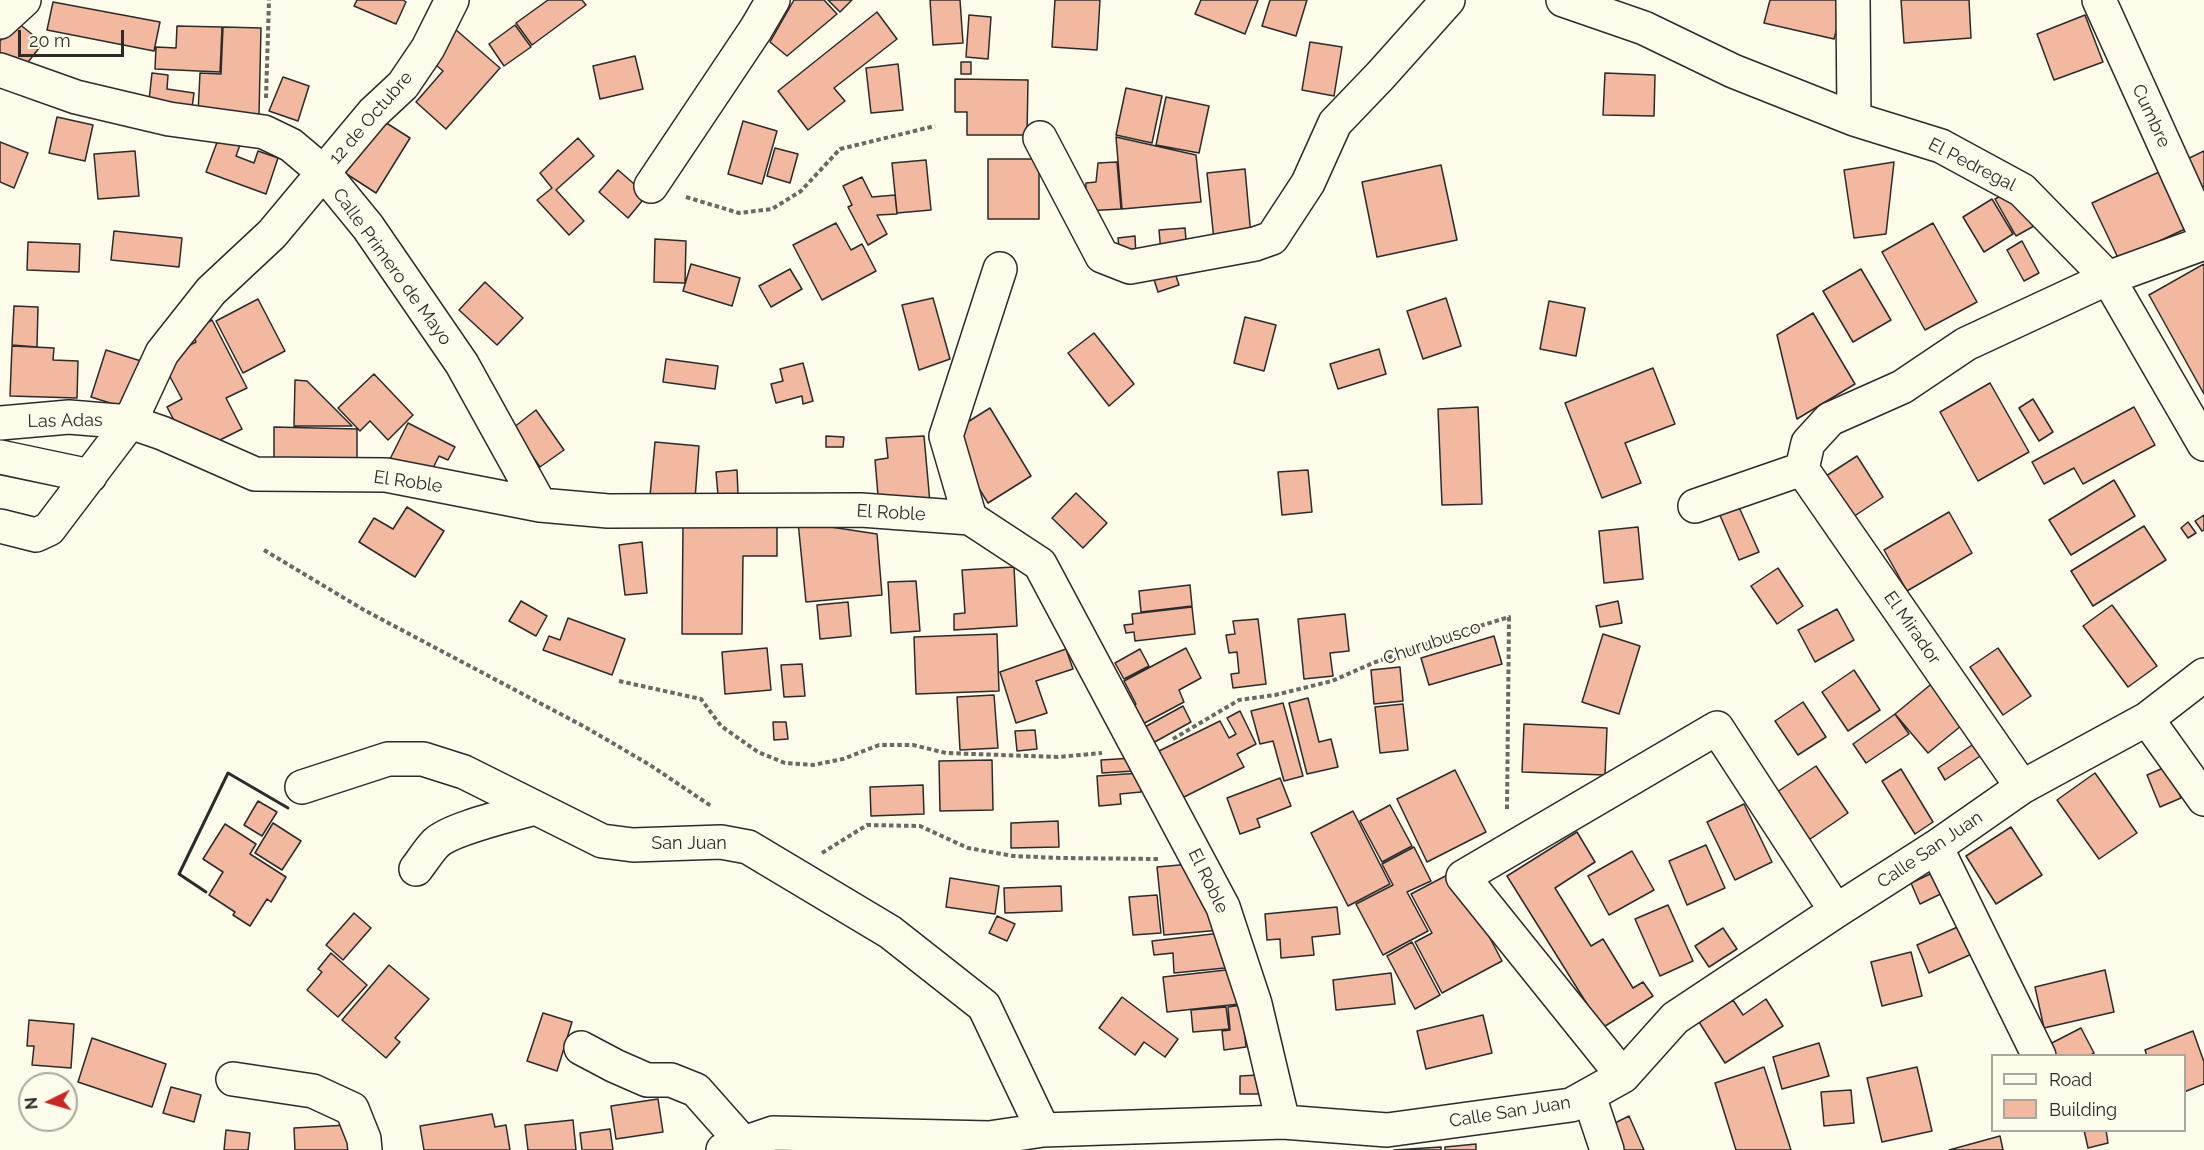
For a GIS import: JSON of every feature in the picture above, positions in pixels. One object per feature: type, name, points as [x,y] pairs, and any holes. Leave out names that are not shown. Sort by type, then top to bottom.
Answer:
[{"type":"street","points":[[0,22],[24,0]]},
{"type":"street","name":"12 de Octubre","points":[[0,526],[36,535],[49,530],[130,422],[162,353],[211,291],[272,234],[373,113],[404,85],[428,48],[452,0]]},
{"type":"street","points":[[651,186],[773,0]]},
{"type":"street","points":[[1040,138],[1102,256],[1130,267],[1209,253],[1272,238],[1308,183],[1335,123],[1382,75],[1448,0]]},
{"type":"street","name":"El Pedregal","points":[[1563,0],[1644,28],[1733,71],[1854,119],[1941,146],[2022,190],[2108,278],[2204,444]]},
{"type":"street","points":[[1853,0],[1854,119]]},
{"type":"street","name":"Cumbre","points":[[2099,0],[2204,232]]},
{"type":"street","name":"Calle Primero de Mayo","points":[[0,70],[76,97],[169,119],[264,132],[291,145],[323,172],[368,227],[462,364],[540,505]]},
{"type":"street","points":[[1695,506],[1802,469],[1808,443],[1830,419],[1902,387],[1966,344],[2108,278],[2204,243]]},
{"type":"street","points":[[970,518],[946,436],[1000,269]]},
{"type":"street","name":"Las Adas","points":[[0,423],[69,417],[130,422]]},
{"type":"street","name":"El Roble","points":[[130,422],[162,433],[255,474],[386,475],[540,505],[608,512],[861,510],[970,518],[1040,564],[1223,907],[1255,1004],[1283,1122]]},
{"type":"street","points":[[0,457],[90,476]]},
{"type":"street","name":"El Mirador","points":[[1802,469],[2022,787]]},
{"type":"street","name":"Calle San Juan","points":[[754,1144],[989,1144],[1043,1130],[1283,1122],[1387,1130],[1571,1105],[1623,1076],[1675,1018],[1936,847],[2022,787],[2147,719],[2204,675]]},
{"type":"street","points":[[2147,719],[2204,799]]},
{"type":"street","points":[[1623,1076],[1463,877],[1717,728],[1836,911]]},
{"type":"street","name":"San Juan","points":[[302,787],[388,759],[423,759],[464,772],[602,841],[633,845],[721,842],[747,847],[890,932],[984,1006],[1043,1130]]},
{"type":"street","points":[[416,869],[438,841],[472,826],[534,808]]},
{"type":"street","points":[[1936,847],[2038,1054]]},
{"type":"street","points":[[580,1048],[647,1080],[671,1080],[696,1090],[754,1144]]},
{"type":"street","points":[[233,1079],[313,1090],[352,1109],[364,1139],[365,1150]]},
{"type":"street","points":[[1588,1096],[1606,1150]]},
{"type":"path","points":[[264,132],[269,0]]},
{"type":"path","points":[[651,186],[739,213],[772,209],[801,191],[840,149],[935,126]]},
{"type":"path","points":[[264,550],[364,610],[651,765],[712,807]]},
{"type":"path","name":"Churubusco","points":[[1140,751],[1159,747],[1239,700],[1275,695],[1332,681],[1382,660],[1509,617],[1506,851]]},
{"type":"path","points":[[620,681],[701,699],[721,726],[758,752],[785,763],[813,765],[879,746],[913,745],[946,753],[1047,756],[1140,751]]},
{"type":"path","points":[[792,873],[867,825],[920,826],[968,848],[1013,856],[1145,860],[1196,857]]},
{"type":"building","points":[[357,0],[403,0],[406,2],[396,24],[354,6]]},
{"type":"building","points":[[548,0],[582,0],[586,5],[532,45],[516,23]]},
{"type":"building","points":[[794,0],[824,0],[837,14],[787,56],[770,42]]},
{"type":"building","points":[[828,0],[852,0],[840,12]]},
{"type":"building","points":[[930,0],[960,0],[963,43],[933,45]]},
{"type":"building","points":[[1055,0],[1100,0],[1097,50],[1052,47]]},
{"type":"building","points":[[1201,0],[1258,0],[1245,34],[1195,14]]},
{"type":"building","points":[[1270,0],[1307,0],[1296,36],[1262,26]]},
{"type":"building","points":[[1770,0],[1844,0],[1834,39],[1764,23]]},
{"type":"building","points":[[1901,0],[1969,0],[1971,38],[1904,43]]},
{"type":"building","points":[[53,2],[160,22],[154,51],[47,30]]},
{"type":"building","points":[[877,12],[897,39],[834,88],[845,101],[808,130],[778,91]]},
{"type":"building","points":[[969,15],[991,17],[988,59],[966,57]]},
{"type":"building","points":[[2085,15],[2103,62],[2054,80],[2037,34]]},
{"type":"building","points":[[18,23],[43,43],[25,66],[0,57],[0,41]]},
{"type":"building","points":[[515,25],[531,47],[504,66],[489,44]]},
{"type":"building","points":[[177,26],[222,27],[220,72],[155,69],[156,47],[176,48]]},
{"type":"building","points":[[223,27],[261,28],[259,114],[198,113],[200,73],[221,74]]},
{"type":"building","points":[[455,29],[500,68],[446,129],[416,102],[443,71],[429,59]]},
{"type":"building","points":[[1310,42],[1342,47],[1334,96],[1302,90]]},
{"type":"building","points":[[635,56],[643,89],[600,99],[593,66]]},
{"type":"building","points":[[961,62],[971,62],[971,74],[961,74]]},
{"type":"building","points":[[898,64],[903,110],[871,113],[866,68]]},
{"type":"building","points":[[152,73],[168,75],[167,89],[194,93],[191,115],[148,109]]},
{"type":"building","points":[[1605,73],[1655,75],[1654,116],[1603,115]]},
{"type":"building","points":[[283,77],[309,86],[298,121],[269,111]]},
{"type":"building","points":[[955,79],[1028,80],[1027,135],[967,135],[967,112],[955,112]]},
{"type":"building","points":[[1126,88],[1162,96],[1152,143],[1116,135]]},
{"type":"building","points":[[1166,97],[1209,106],[1199,153],[1156,145]]},
{"type":"building","points":[[57,117],[93,125],[85,161],[49,153]]},
{"type":"building","points":[[377,117],[410,138],[376,193],[342,171]]},
{"type":"building","points":[[743,121],[777,131],[762,184],[728,174]]},
{"type":"building","points":[[219,137],[240,145],[236,156],[254,163],[258,151],[278,158],[266,194],[206,172]]},
{"type":"building","points":[[1116,137],[1196,155],[1201,202],[1122,209]]},
{"type":"building","points":[[578,138],[594,156],[556,190],[584,221],[569,235],[537,200],[552,188],[540,173]]},
{"type":"building","points":[[0,142],[28,153],[14,188],[0,182]]},
{"type":"building","points":[[775,148],[798,154],[790,183],[767,176]]},
{"type":"building","points":[[135,151],[139,196],[98,199],[94,154]]},
{"type":"building","points":[[2204,151],[2204,210],[2175,165]]},
{"type":"building","points":[[988,159],[1039,159],[1039,219],[988,219]]},
{"type":"building","points":[[926,160],[931,210],[897,213],[892,163]]},
{"type":"building","points":[[1117,162],[1121,209],[1085,211],[1086,183],[1096,182],[1098,163]]},
{"type":"building","points":[[1894,162],[1886,234],[1854,238],[1844,170]]},
{"type":"building","points":[[1441,165],[1457,240],[1377,257],[1362,182]]},
{"type":"building","points":[[1245,169],[1251,236],[1214,240],[1207,173]]},
{"type":"building","points":[[618,170],[647,195],[628,218],[599,192]]},
{"type":"building","points":[[2159,172],[2185,229],[2119,260],[2092,203]]},
{"type":"building","points":[[862,177],[872,197],[895,195],[897,214],[877,215],[887,234],[868,245],[848,207],[852,205],[843,186]]},
{"type":"building","points":[[2014,189],[2034,226],[2016,236],[1995,199]]},
{"type":"building","points":[[1992,199],[2013,234],[1984,252],[1963,217]]},
{"type":"building","points":[[836,223],[851,250],[862,244],[876,271],[822,300],[793,245]]},
{"type":"building","points":[[1933,223],[1977,302],[1925,330],[1882,252]]},
{"type":"building","points":[[1185,228],[1187,252],[1161,254],[1159,230]]},
{"type":"building","points":[[114,231],[182,238],[179,267],[111,260]]},
{"type":"building","points":[[1135,236],[1136,256],[1120,257],[1118,238]]},
{"type":"building","points":[[655,239],[686,241],[685,283],[654,282]]},
{"type":"building","points":[[2022,241],[2039,273],[2024,281],[2007,250]]},
{"type":"building","points":[[28,242],[80,244],[79,272],[27,270]]},
{"type":"building","points":[[691,264],[740,278],[732,306],[683,291]]},
{"type":"building","points":[[1172,264],[1179,285],[1158,292],[1151,270]]},
{"type":"building","points":[[2204,264],[2204,394],[2149,295]]},
{"type":"building","points":[[790,269],[802,289],[771,307],[759,286]]},
{"type":"building","points":[[1861,269],[1891,320],[1853,342],[1823,291]]},
{"type":"building","points":[[485,282],[523,318],[497,345],[459,310]]},
{"type":"building","points":[[933,298],[950,359],[919,370],[902,305]]},
{"type":"building","points":[[1446,298],[1461,346],[1423,359],[1407,311]]},
{"type":"building","points":[[258,299],[285,351],[243,373],[216,321]]},
{"type":"building","points":[[1549,301],[1585,308],[1576,356],[1540,349]]},
{"type":"building","points":[[14,306],[38,307],[37,347],[12,345]]},
{"type":"building","points":[[1813,313],[1855,384],[1797,419],[1777,335]]},
{"type":"building","points":[[1245,317],[1276,325],[1264,371],[1234,363]]},
{"type":"building","points":[[212,320],[247,388],[226,398],[242,429],[212,444],[178,428],[167,407],[182,399],[161,360],[196,342],[191,331]]},
{"type":"building","points":[[1094,333],[1134,384],[1109,406],[1068,353]]},
{"type":"building","points":[[12,346],[54,348],[53,360],[78,361],[77,398],[10,396]]},
{"type":"building","points":[[1379,349],[1386,374],[1338,389],[1330,364]]},
{"type":"building","points":[[106,350],[141,361],[126,408],[91,397]]},
{"type":"building","points":[[666,359],[718,366],[715,389],[663,382]]},
{"type":"building","points":[[803,363],[813,401],[803,404],[802,396],[776,403],[771,384],[783,381],[780,369]]},
{"type":"building","points":[[1653,368],[1675,424],[1625,443],[1641,483],[1602,498],[1565,403]]},
{"type":"building","points":[[374,374],[413,415],[388,440],[370,421],[360,431],[338,408]]},
{"type":"building","points":[[295,380],[307,381],[352,426],[294,426]]},
{"type":"building","points":[[1990,383],[2029,452],[1978,481],[1940,412]]},
{"type":"building","points":[[2033,399],[2053,432],[2039,441],[2019,408]]},
{"type":"building","points":[[1478,407],[1482,504],[1442,505],[1438,409]]},
{"type":"building","points":[[2134,407],[2155,445],[2083,484],[2074,468],[2044,484],[2032,462]]},
{"type":"building","points":[[990,408],[1031,476],[988,503],[962,461],[950,433]]},
{"type":"building","points":[[536,410],[564,450],[540,467],[513,428]]},
{"type":"building","points":[[408,423],[455,447],[448,460],[439,456],[427,480],[389,461]]},
{"type":"building","points":[[274,427],[357,429],[357,461],[274,459]]},
{"type":"building","points":[[826,436],[844,437],[843,447],[826,447]]},
{"type":"building","points":[[924,436],[930,503],[879,507],[875,460],[888,458],[886,438]]},
{"type":"building","points":[[655,442],[699,446],[695,499],[650,496]]},
{"type":"building","points":[[1857,456],[1883,497],[1853,517],[1826,476]]},
{"type":"building","points":[[737,470],[738,494],[718,495],[716,472]]},
{"type":"building","points":[[1308,470],[1312,512],[1282,515],[1278,472]]},
{"type":"building","points":[[2114,480],[2135,516],[2071,555],[2049,520]]},
{"type":"building","points":[[1076,493],[1107,523],[1083,548],[1052,518]]},
{"type":"building","points":[[1738,505],[1759,552],[1739,560],[1719,513]]},
{"type":"building","points":[[407,507],[444,531],[415,577],[359,542],[374,518],[393,529]]},
{"type":"building","points":[[1949,512],[1972,553],[1907,591],[1884,550]]},
{"type":"building","points":[[2204,515],[2204,530],[2202,531],[2195,521]]},
{"type":"building","points":[[798,522],[877,534],[882,595],[806,602]]},
{"type":"building","points":[[2188,522],[2196,533],[2188,538],[2181,528]]},
{"type":"building","points":[[683,523],[777,523],[777,556],[743,556],[742,634],[682,634]]},
{"type":"building","points":[[2144,526],[2166,560],[2093,606],[2071,571]]},
{"type":"building","points":[[1638,527],[1643,579],[1604,583],[1599,531]]},
{"type":"building","points":[[642,542],[647,593],[625,595],[619,545]]},
{"type":"building","points":[[1014,567],[1017,626],[954,630],[954,614],[965,613],[962,570]]},
{"type":"building","points":[[1778,568],[1803,606],[1777,624],[1751,586]]},
{"type":"building","points":[[916,581],[920,631],[891,633],[888,582]]},
{"type":"building","points":[[1190,585],[1192,606],[1141,612],[1139,591]]},
{"type":"building","points":[[521,601],[547,616],[536,636],[509,621]]},
{"type":"building","points":[[1618,601],[1622,623],[1600,627],[1596,606]]},
{"type":"building","points":[[848,602],[851,636],[820,639],[817,605]]},
{"type":"building","points":[[2112,605],[2157,666],[2128,687],[2083,626]]},
{"type":"building","points":[[1192,607],[1195,634],[1135,641],[1134,632],[1126,633],[1124,625],[1133,624],[1132,614]]},
{"type":"building","points":[[1837,609],[1854,640],[1815,662],[1798,630]]},
{"type":"building","points":[[1345,614],[1349,651],[1330,653],[1333,676],[1304,679],[1298,619]]},
{"type":"building","points":[[568,618],[625,639],[612,675],[543,650],[549,636],[560,640]]},
{"type":"building","points":[[1258,619],[1266,684],[1233,688],[1231,674],[1239,673],[1237,652],[1229,653],[1226,635],[1235,634],[1233,621]]},
{"type":"building","points":[[997,634],[999,691],[916,694],[914,637]]},
{"type":"building","points":[[1603,634],[1640,646],[1619,714],[1582,702]]},
{"type":"building","points":[[1494,636],[1502,664],[1429,685],[1421,658]]},
{"type":"building","points":[[767,648],[771,690],[725,694],[722,652]]},
{"type":"building","points":[[1186,648],[1201,678],[1179,690],[1184,702],[1139,726],[1129,708],[1136,704],[1124,681]]},
{"type":"building","points":[[1998,648],[2031,696],[2003,715],[1970,667]]},
{"type":"building","points":[[1066,649],[1073,669],[1036,681],[1047,713],[1016,723],[1000,672]]},
{"type":"building","points":[[1140,649],[1149,666],[1124,679],[1115,663]]},
{"type":"building","points":[[802,664],[805,696],[784,697],[781,665]]},
{"type":"building","points":[[1400,667],[1403,701],[1374,704],[1371,670]]},
{"type":"building","points":[[1854,670],[1880,710],[1848,731],[1822,692]]},
{"type":"building","points":[[1935,681],[1967,721],[1928,753],[1895,714]]},
{"type":"building","points":[[994,695],[998,748],[960,750],[957,697]]},
{"type":"building","points":[[1308,698],[1319,742],[1331,739],[1338,767],[1307,774],[1289,703]]},
{"type":"building","points":[[1803,702],[1826,737],[1798,755],[1775,721]]},
{"type":"building","points":[[1283,703],[1303,776],[1284,781],[1273,741],[1260,744],[1251,711]]},
{"type":"building","points":[[1403,704],[1408,750],[1380,753],[1375,707]]},
{"type":"building","points":[[1183,706],[1191,722],[1151,744],[1143,728]]},
{"type":"building","points":[[1240,711],[1256,744],[1237,754],[1244,767],[1180,799],[1157,752],[1220,721],[1229,738],[1236,734],[1227,718]]},
{"type":"building","points":[[1895,714],[1909,734],[1866,763],[1853,744]]},
{"type":"building","points":[[773,722],[786,722],[788,739],[774,740]]},
{"type":"building","points":[[1524,724],[1607,728],[1605,775],[1522,772]]},
{"type":"building","points":[[1035,730],[1037,749],[1017,751],[1015,731]]},
{"type":"building","points":[[1984,737],[1992,748],[1945,780],[1938,768]]},
{"type":"building","points":[[1133,758],[1134,771],[1102,773],[1101,760]]},
{"type":"building","points":[[992,760],[993,810],[940,811],[939,761]]},
{"type":"building","points":[[1816,766],[1848,813],[1803,844],[1771,796]]},
{"type":"building","points":[[2168,766],[2181,798],[2160,807],[2147,775]]},
{"type":"building","points":[[1901,769],[1933,822],[1915,834],[1882,781]]},
{"type":"building","points":[[1455,770],[1486,832],[1427,862],[1397,799]]},
{"type":"building","points":[[1140,773],[1141,792],[1120,794],[1121,804],[1099,806],[1097,776]]},
{"type":"building","points":[[2095,773],[2137,833],[2099,859],[2057,800]]},
{"type":"building","points":[[1280,778],[1291,806],[1257,819],[1260,827],[1240,834],[1227,798]]},
{"type":"building","points":[[923,785],[924,814],[871,816],[870,787]]},
{"type":"building","points":[[258,801],[277,812],[262,836],[244,825]]},
{"type":"building","points":[[1744,804],[1772,862],[1735,880],[1707,822]]},
{"type":"building","points":[[1390,805],[1412,846],[1382,862],[1360,821]]},
{"type":"building","points":[[1353,811],[1390,884],[1348,906],[1311,833]]},
{"type":"building","points":[[1058,821],[1059,847],[1011,848],[1011,823]]},
{"type":"building","points":[[273,823],[301,841],[282,870],[255,853]]},
{"type":"building","points":[[225,824],[256,844],[250,854],[286,877],[271,902],[267,899],[250,926],[233,915],[235,912],[209,895],[223,872],[203,859]]},
{"type":"building","points":[[2011,827],[2042,875],[1996,904],[1966,856]]},
{"type":"building","points":[[1577,832],[1595,862],[1555,888],[1591,946],[1603,939],[1633,988],[1643,982],[1653,996],[1602,1028],[1507,876]]},
{"type":"building","points":[[1706,845],[1725,888],[1687,905],[1669,861]]},
{"type":"building","points":[[1414,847],[1431,881],[1407,892],[1428,931],[1383,955],[1356,904],[1393,885],[1382,864]]},
{"type":"building","points":[[1632,851],[1654,890],[1609,915],[1588,876]]},
{"type":"building","points":[[1191,864],[1221,930],[1164,935],[1157,867]]},
{"type":"building","points":[[1945,867],[1955,887],[1920,904],[1911,883]]},
{"type":"building","points":[[1455,871],[1502,961],[1442,993],[1415,942],[1432,933],[1411,894]]},
{"type":"building","points":[[950,878],[999,886],[995,914],[946,907]]},
{"type":"building","points":[[1061,886],[1062,911],[1005,913],[1004,888]]},
{"type":"building","points":[[1157,895],[1161,933],[1133,935],[1129,897]]},
{"type":"building","points":[[1668,905],[1693,961],[1660,976],[1635,919]]},
{"type":"building","points":[[1337,907],[1340,934],[1312,937],[1314,955],[1281,958],[1280,939],[1267,940],[1265,914]]},
{"type":"building","points":[[354,913],[371,928],[343,960],[326,945]]},
{"type":"building","points":[[997,916],[1015,924],[1007,941],[989,933]]},
{"type":"building","points":[[1971,921],[1983,949],[1929,973],[1917,945]]},
{"type":"building","points":[[1723,928],[1737,949],[1709,967],[1695,946]]},
{"type":"building","points":[[1221,933],[1225,968],[1174,973],[1173,953],[1154,955],[1152,941]]},
{"type":"building","points":[[1412,942],[1440,995],[1415,1009],[1387,956]]},
{"type":"building","points":[[1911,952],[1922,996],[1882,1006],[1871,962]]},
{"type":"building","points":[[331,953],[367,985],[338,1017],[307,990],[322,972],[318,969]]},
{"type":"building","points":[[389,965],[429,999],[395,1038],[400,1042],[386,1058],[342,1020]]},
{"type":"building","points":[[1235,969],[1239,1004],[1167,1012],[1163,977]]},
{"type":"building","points":[[2105,970],[2114,1012],[2044,1028],[2035,987]]},
{"type":"building","points":[[1391,973],[1395,1004],[1336,1010],[1333,980]]},
{"type":"building","points":[[1122,997],[1178,1039],[1165,1057],[1144,1042],[1135,1055],[1099,1028]]},
{"type":"building","points":[[1766,999],[1783,1026],[1725,1063],[1699,1022],[1733,1000],[1743,1015]]},
{"type":"building","points":[[1242,1005],[1246,1047],[1224,1050],[1222,1031],[1230,1030],[1228,1007]]},
{"type":"building","points":[[1226,1007],[1229,1029],[1193,1032],[1191,1010]]},
{"type":"building","points":[[543,1013],[572,1022],[557,1071],[527,1061]]},
{"type":"building","points":[[1483,1015],[1492,1053],[1426,1069],[1417,1031]]},
{"type":"building","points":[[29,1020],[74,1024],[71,1068],[32,1065],[34,1046],[27,1046]]},
{"type":"building","points":[[2081,1028],[2094,1053],[2048,1054],[2044,1047]]},
{"type":"building","points":[[2193,1031],[2204,1062],[2204,1084],[2186,1091],[2186,1054],[2146,1054],[2145,1050]]},
{"type":"building","points":[[92,1038],[166,1064],[152,1107],[78,1082]]},
{"type":"building","points":[[1819,1043],[1829,1076],[1782,1089],[1773,1057]]},
{"type":"building","points":[[1764,1067],[1791,1150],[1736,1150],[1715,1083]]},
{"type":"building","points":[[1917,1067],[1932,1131],[1882,1142],[1867,1078]]},
{"type":"building","points":[[1258,1075],[1259,1094],[1240,1094],[1240,1076]]},
{"type":"building","points":[[171,1087],[201,1095],[194,1122],[163,1113]]},
{"type":"building","points":[[1851,1090],[1854,1123],[1824,1126],[1821,1092]]},
{"type":"building","points":[[658,1099],[663,1132],[616,1139],[611,1106]]},
{"type":"building","points":[[492,1114],[495,1127],[506,1125],[510,1150],[424,1150],[420,1126]]},
{"type":"building","points":[[1629,1116],[1644,1150],[1620,1150],[1609,1126]]},
{"type":"building","points":[[573,1120],[576,1150],[528,1150],[525,1125]]},
{"type":"building","points":[[348,1125],[350,1150],[295,1150],[294,1128]]},
{"type":"building","points":[[610,1129],[613,1150],[582,1150],[580,1133]]},
{"type":"building","points":[[226,1130],[250,1133],[248,1150],[224,1150]]},
{"type":"building","points":[[2084,1132],[2106,1132],[2108,1143],[2088,1148]]},
{"type":"building","points":[[2000,1136],[2003,1150],[1949,1150]]},
{"type":"building","points":[[1476,1144],[1476,1150],[1445,1150],[1445,1147]]},
{"type":"building","points":[[1441,1147],[1441,1150],[1394,1150]]},
{"type":"wall","points":[[206,892],[179,874],[228,773],[288,808]]}]
